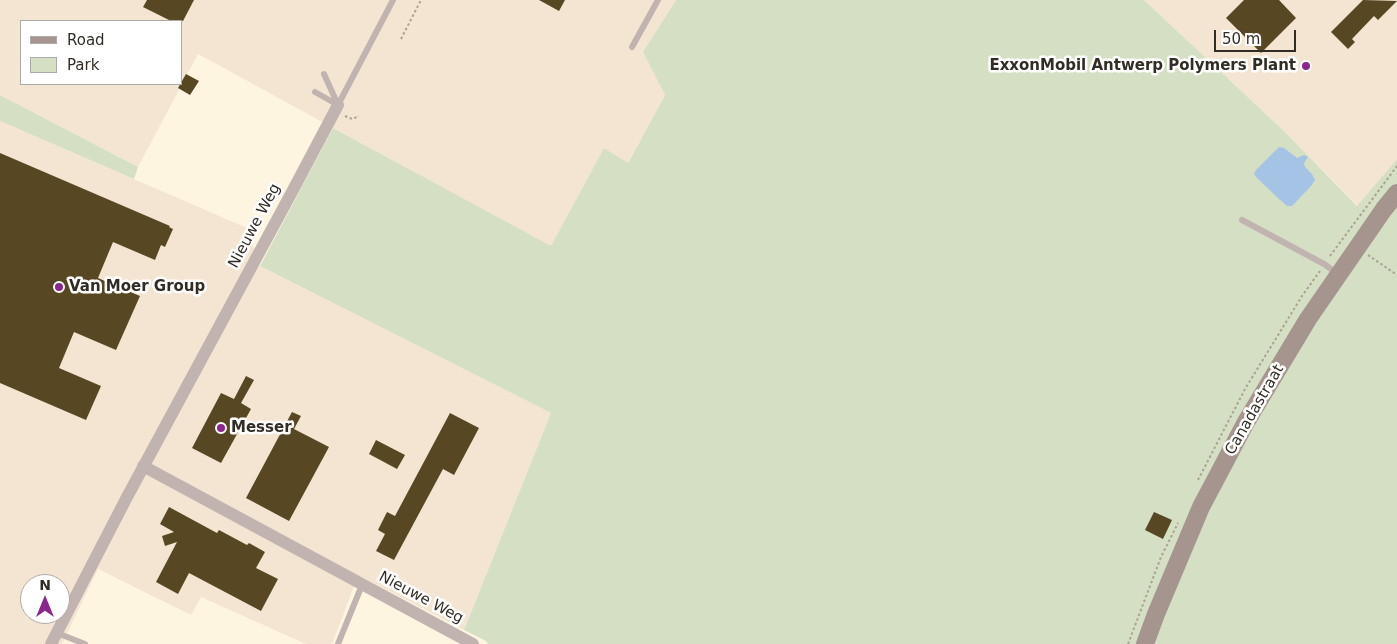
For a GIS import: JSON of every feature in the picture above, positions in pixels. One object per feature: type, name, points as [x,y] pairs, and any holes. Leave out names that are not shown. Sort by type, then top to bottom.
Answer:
[{"type":"street","name":"Nieuwe Weg","points":[[54,638],[143,466],[338,105]]},
{"type":"street","name":"Canadastraat","points":[[1145,644],[1201,507],[1246,422],[1308,319],[1397,193]]},
{"type":"street","name":"Nieuwe Weg","points":[[143,466],[472,643]]},
{"type":"lane","name":"Nieuwe Weg","points":[[338,105],[393,0]]},
{"type":"lane","points":[[632,47],[658,0]]},
{"type":"lane","points":[[324,74],[338,105]]},
{"type":"lane","points":[[314,92],[338,105]]},
{"type":"lane","points":[[1242,220],[1339,274]]},
{"type":"lane","points":[[338,644],[362,585]]},
{"type":"lane","points":[[54,638],[85,644]]},
{"type":"path","points":[[401,39],[422,0]]},
{"type":"path","points":[[1357,248],[1397,275]]},
{"type":"shaded area","points":[[0,0],[676,0],[643,52],[665,95],[627,164],[604,148],[551,247],[198,54],[182,84],[182,20],[20,20],[20,85],[182,85],[138,167],[0,95]]},
{"type":"shaded area","name":"ExxonMobil Antwerp Polymers Plant","points":[[1144,0],[1397,0],[1397,159],[1358,206],[1285,132]]},
{"type":"shaded area","points":[[0,121],[247,228],[260,266],[551,413],[464,630],[360,576],[353,589],[332,644],[306,644],[201,597],[191,615],[98,569],[62,644],[0,644]]},
{"type":"green space","points":[[676,0],[1144,0],[1285,132],[1357,206],[1397,159],[1397,644],[488,644],[486,641],[464,630],[551,413],[260,266],[333,128],[551,246],[604,148],[628,163],[665,95],[643,52]]},
{"type":"green space","points":[[0,95],[138,167],[134,179],[0,121]]},
{"type":"water","points":[[1279,147],[1284,148],[1297,158],[1304,155],[1308,157],[1304,163],[1305,167],[1315,180],[1292,206],[1287,206],[1254,174]]},
{"type":"building","points":[[147,0],[194,0],[183,21],[169,20],[143,7]]},
{"type":"building","points":[[539,0],[565,0],[559,11]]},
{"type":"building","points":[[1244,0],[1279,0],[1296,18],[1261,53],[1226,18]]},
{"type":"building","points":[[1363,0],[1397,1],[1378,20],[1374,16],[1352,39],[1355,42],[1348,49],[1331,32]]},
{"type":"building","points":[[186,74],[199,81],[190,95],[178,88],[182,85]]},
{"type":"building","name":"Van Moer Group","points":[[0,153],[170,226],[173,229],[165,247],[161,245],[155,260],[113,242],[98,278],[140,296],[116,350],[74,332],[59,368],[101,386],[86,420],[0,383]]},
{"type":"building","name":"Messer","points":[[246,376],[254,380],[241,403],[251,409],[221,463],[192,448],[221,393],[234,399]]},
{"type":"building","points":[[292,412],[301,416],[294,429],[329,447],[289,521],[246,498]]},
{"type":"building","points":[[450,413],[479,428],[454,475],[443,469],[394,560],[376,551],[385,534],[378,530],[387,512],[395,516]]},
{"type":"building","points":[[376,440],[405,455],[397,469],[369,454]]},
{"type":"building","points":[[169,507],[217,533],[219,530],[265,552],[256,568],[278,579],[261,611],[189,573],[178,594],[156,582],[177,542],[165,546],[162,536],[174,532],[160,524]]},
{"type":"building","points":[[1154,512],[1172,520],[1163,539],[1145,530]]},
{"type":"place","name":"ExxonMobil Antwerp Polymers Plant","points":[[1306,66]]},
{"type":"place","name":"Van Moer Group","points":[[59,287]]},
{"type":"place","name":"Messer","points":[[221,428]]}]
